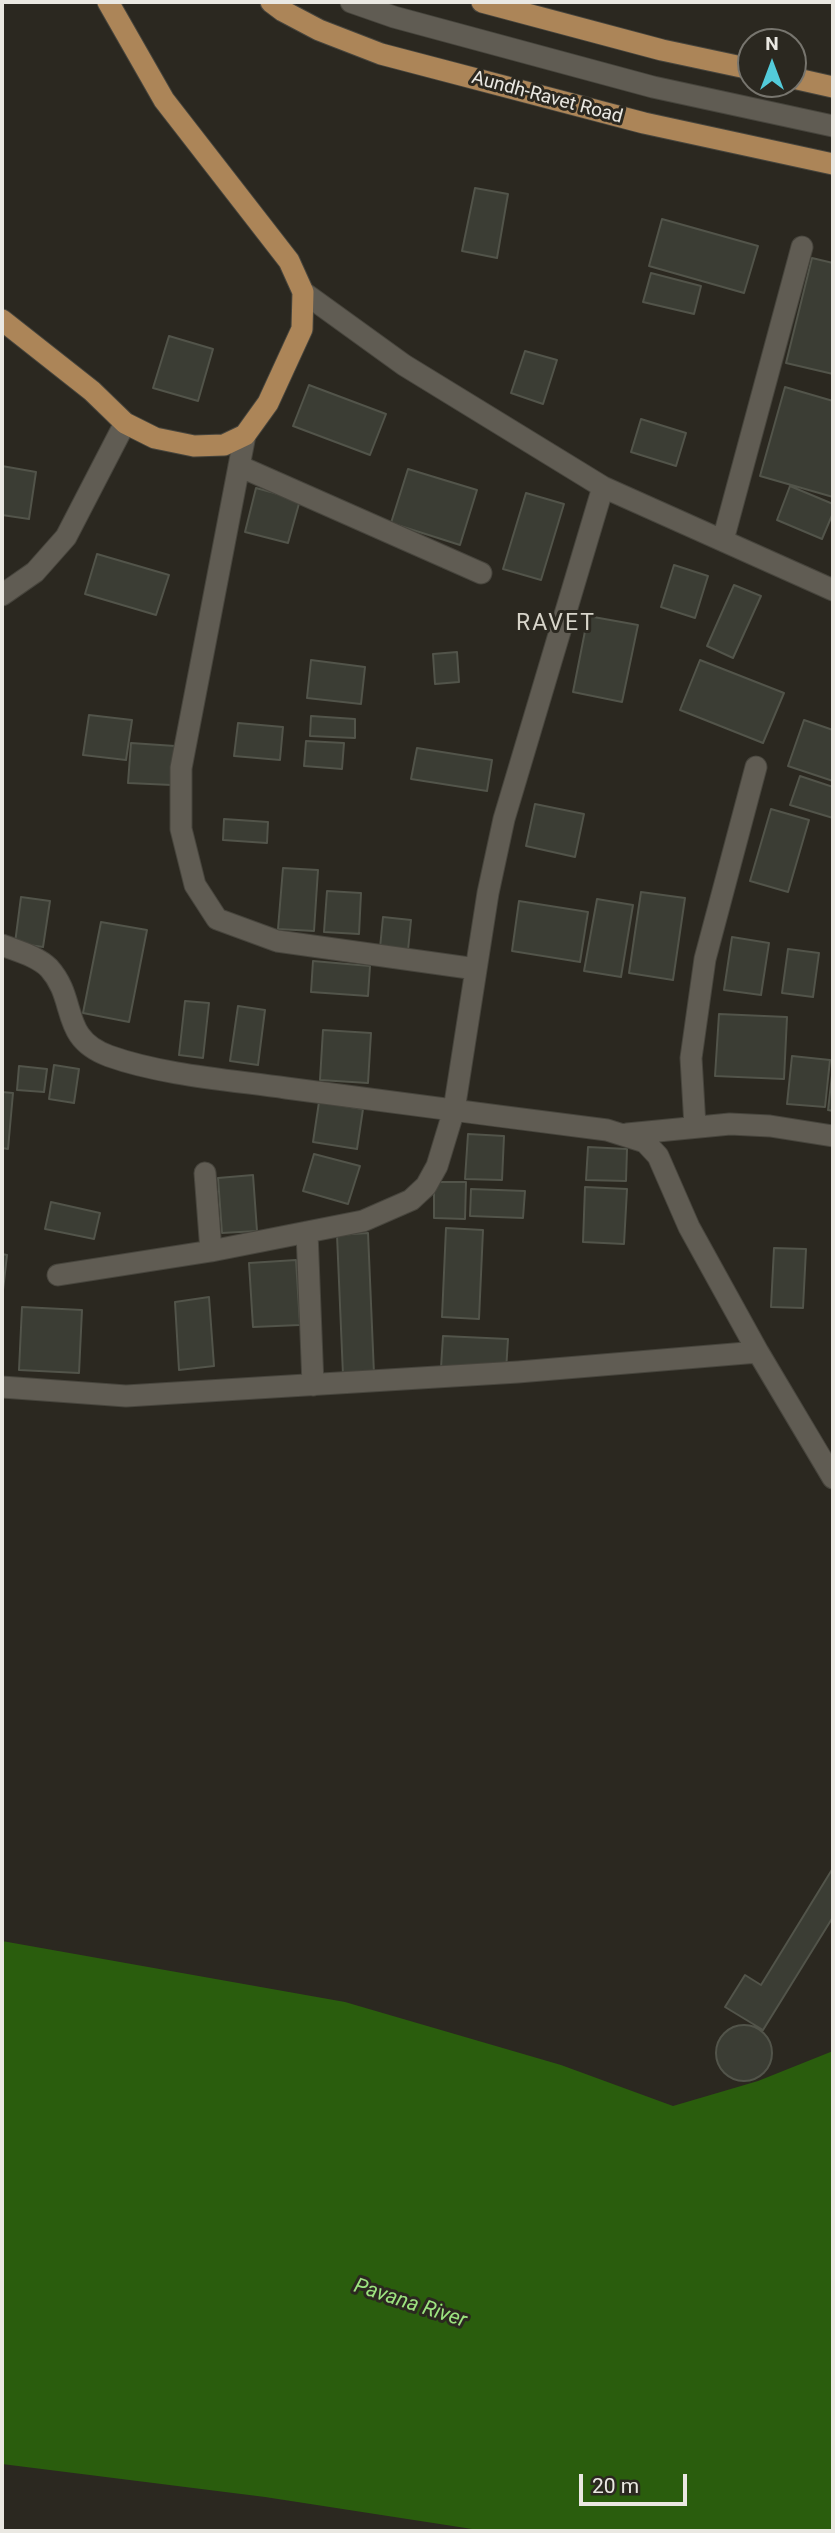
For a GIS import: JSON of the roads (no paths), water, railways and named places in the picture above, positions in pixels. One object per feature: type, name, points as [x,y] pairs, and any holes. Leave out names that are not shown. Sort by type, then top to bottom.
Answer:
[{"type":"main road","points":[[2,320],[92,391],[125,424],[155,439],[194,446],[224,445],[245,435],[268,403],[302,330],[303,292],[289,261],[164,100],[108,2]]},
{"type":"main road","name":"Aundh-Ravet Road","points":[[271,2],[320,30],[382,54],[644,123],[833,164]]},
{"type":"main road","points":[[488,3],[662,50],[737,66]]},
{"type":"main road","points":[[807,81],[833,87]]},
{"type":"street","points":[[351,2],[394,17],[653,87],[833,126]]},
{"type":"street","points":[[723,540],[803,247]]},
{"type":"street","points":[[303,292],[404,365],[603,487],[833,590]]},
{"type":"street","points":[[2,595],[35,572],[66,537],[125,424]]},
{"type":"street","points":[[245,435],[181,768],[181,830],[195,885],[217,919],[277,941],[476,969]]},
{"type":"street","points":[[239,466],[481,573]]},
{"type":"street","points":[[58,1275],[212,1251],[363,1221],[411,1200],[426,1186],[437,1166],[454,1110],[488,893],[504,819],[603,487]]},
{"type":"street","points":[[695,1126],[691,1058],[705,959],[756,767]]},
{"type":"street","points":[[2,945],[47,966],[60,982],[79,1037],[90,1048],[109,1056],[191,1075],[625,1134],[645,1142],[658,1156],[689,1227],[758,1352],[826,1449],[833,1478]]},
{"type":"street","points":[[625,1134],[730,1124],[770,1126],[833,1136]]},
{"type":"street","points":[[205,1173],[212,1251]]},
{"type":"street","points":[[307,1232],[313,1385]]},
{"type":"street","points":[[2,1387],[127,1396],[518,1372],[758,1352]]},
{"type":"water","name":"Pavana River","points":[[2,1941],[345,2002],[561,2065],[673,2106],[758,2081],[833,2051],[833,2531],[485,2531],[265,2497],[2,2464]]},
{"type":"district","name":"RAVET","points":[[556,624]]}]
